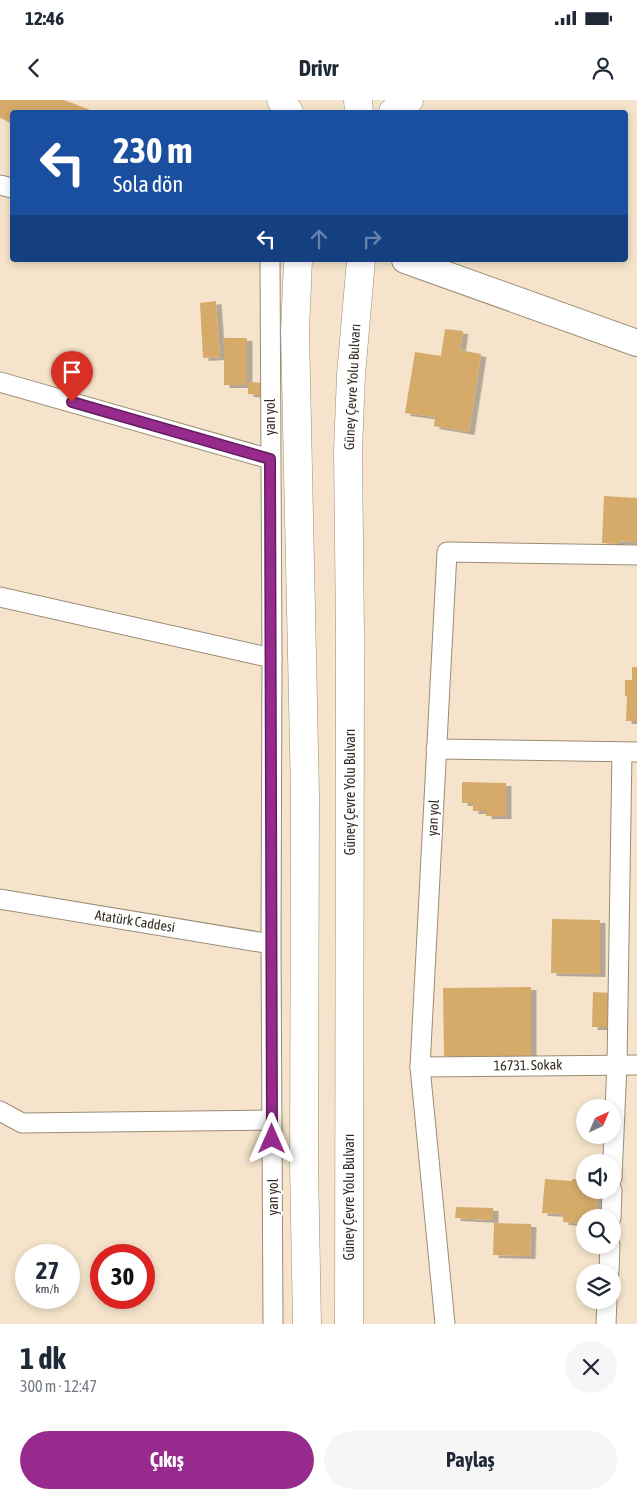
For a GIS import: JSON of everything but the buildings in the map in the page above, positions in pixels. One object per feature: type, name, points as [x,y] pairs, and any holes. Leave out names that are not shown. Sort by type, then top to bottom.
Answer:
[{"type":"highway","points":[[396,110],[409,100]]},
{"type":"highway","points":[[298,262],[295,331],[305,795],[304,1165],[307,1324]]},
{"type":"highway","name":"Güney Çevre Yolu Bulvarı","points":[[349,1324],[350,625],[348,450],[351,375],[361,262]]},
{"type":"main road","points":[[411,262],[637,343]]},
{"type":"street","name":"yan yol","points":[[270,262],[273,1324]]},
{"type":"street","points":[[0,382],[270,459]]},
{"type":"street","name":"yan yol","points":[[445,1324],[420,1067],[448,552],[637,555]]},
{"type":"street","points":[[0,597],[272,658]]},
{"type":"street","points":[[436,749],[630,752],[613,1154]]},
{"type":"street","name":"Atatürk Caddesi","points":[[0,899],[271,944]]},
{"type":"street","name":"16731. Sokak","points":[[420,1067],[637,1065]]},
{"type":"street","points":[[0,1111],[22,1123],[272,1120]]},
{"type":"street","points":[[606,1324],[607,1309]]},
{"type":"route","points":[[72,402],[270,459],[272,1139]]}]
